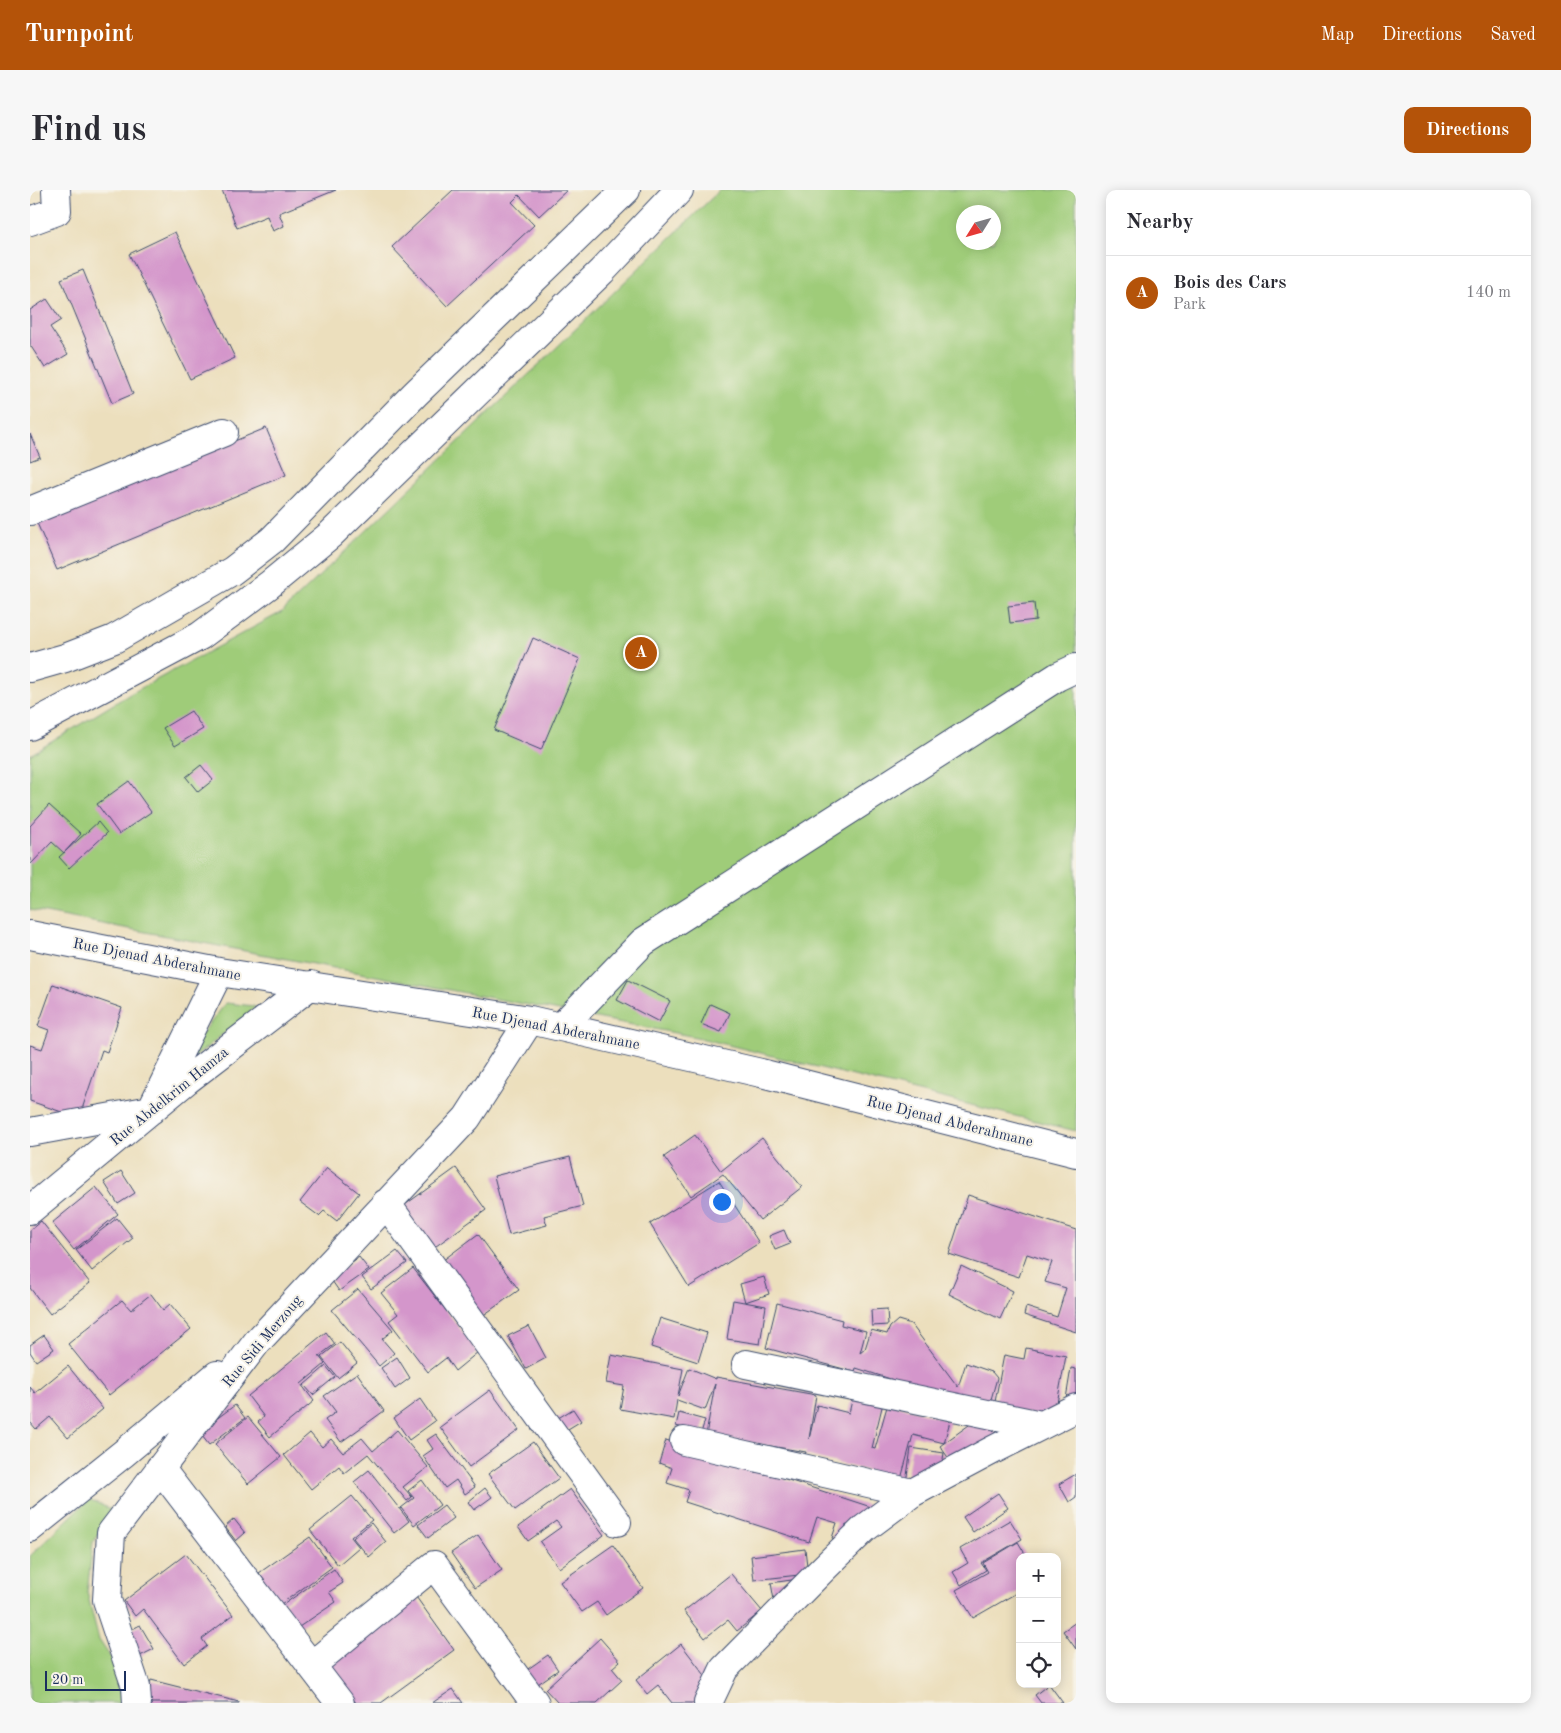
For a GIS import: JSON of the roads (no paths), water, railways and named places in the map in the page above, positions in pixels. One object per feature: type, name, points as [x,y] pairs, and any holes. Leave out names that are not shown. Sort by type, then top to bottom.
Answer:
[{"type":"street","points":[[30,221],[57,211],[56,190]]},
{"type":"street","points":[[30,668],[65,658],[114,639],[232,571],[272,540],[415,394],[626,190]]},
{"type":"street","points":[[30,726],[200,636],[269,586],[330,535],[602,271],[679,190]]},
{"type":"street","points":[[30,511],[224,432]]},
{"type":"street","points":[[560,1027],[644,942],[1040,687],[1076,668]]},
{"type":"street","name":"Rue Djenad Abderahmane","points":[[30,935],[219,972],[530,1020],[761,1073],[1076,1154]]},
{"type":"street","points":[[30,1132],[151,1110],[219,972]]},
{"type":"street","name":"Rue Abdelkrim Hamza","points":[[30,1210],[187,1080],[311,985]]},
{"type":"street","name":"Rue Sidi Merzoug","points":[[137,1703],[136,1687],[107,1600],[111,1533],[257,1342],[466,1118],[530,1020]]},
{"type":"street","points":[[386,1203],[617,1522]]},
{"type":"street","points":[[30,1528],[124,1453],[257,1342]]},
{"type":"street","points":[[746,1364],[1041,1426]]},
{"type":"street","points":[[708,1703],[724,1669],[865,1528],[912,1493],[1076,1408]]},
{"type":"street","points":[[684,1440],[912,1493]]},
{"type":"street","points":[[160,1468],[340,1703]]},
{"type":"street","points":[[312,1665],[434,1566],[536,1703]]},
{"type":"place","name":"Bois des Cars","points":[[641,653]]}]
